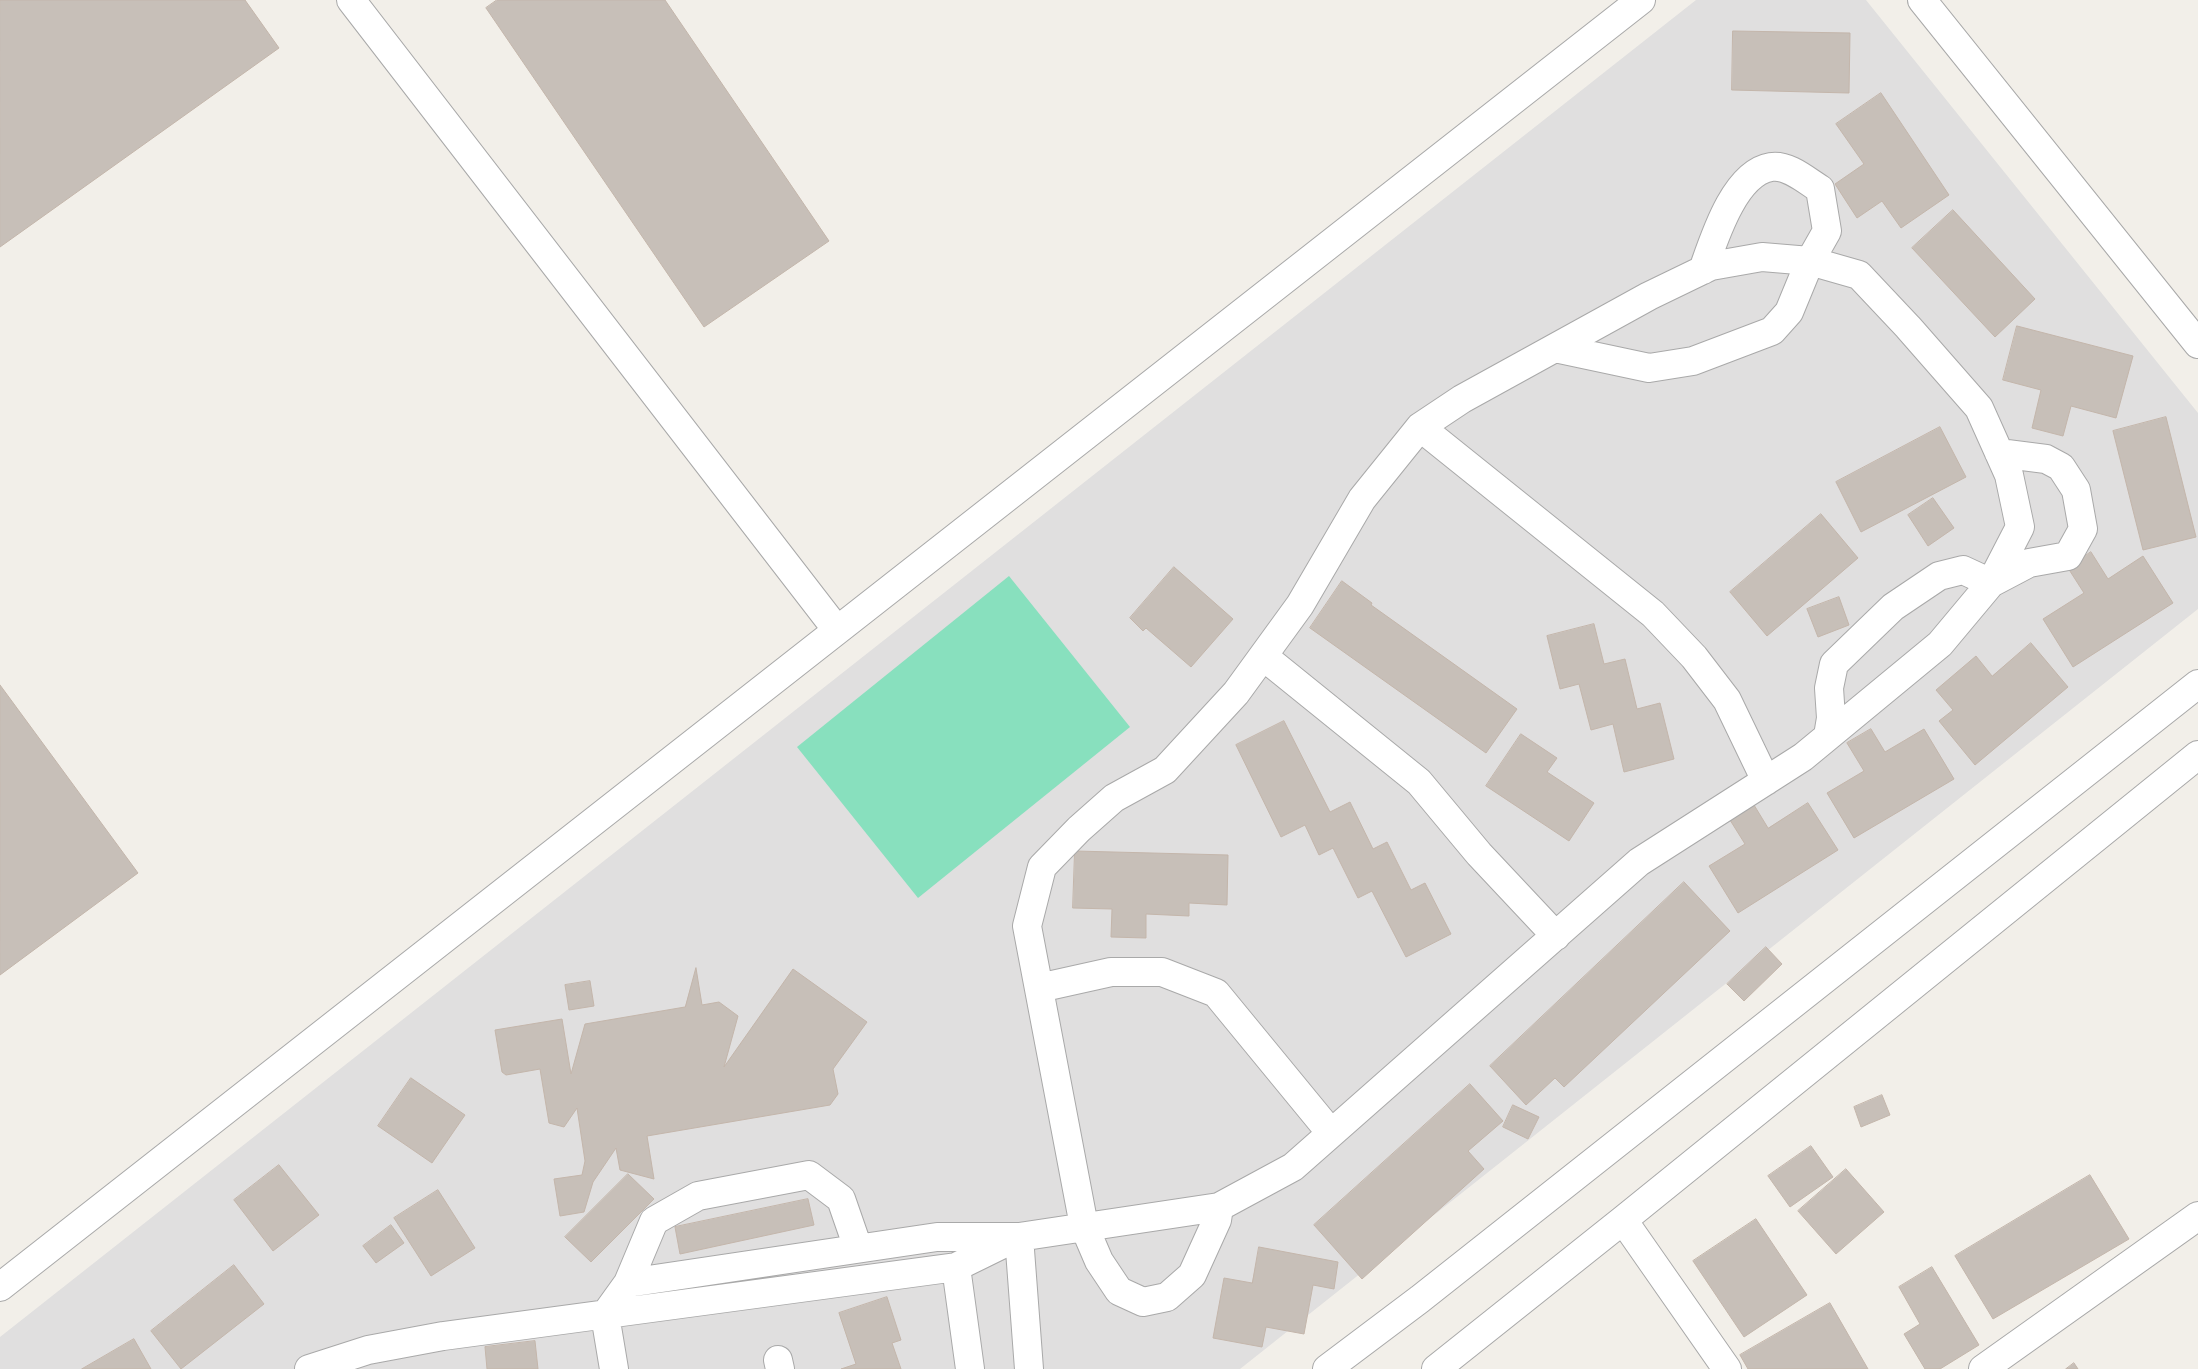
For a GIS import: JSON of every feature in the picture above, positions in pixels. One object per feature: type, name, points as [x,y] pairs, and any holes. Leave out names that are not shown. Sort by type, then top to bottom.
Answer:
[{"type":"street","points":[[351,0],[837,630]]},
{"type":"street","points":[[0,1287],[1641,0]]},
{"type":"street","points":[[1922,0],[2198,344]]},
{"type":"street","points":[[1555,348],[1649,368],[1693,361],[1772,331],[1788,312],[1810,261],[1827,231],[1820,189],[1789,170],[1771,167],[1748,178],[1724,212],[1703,270]]},
{"type":"street","points":[[628,1283],[936,1237],[1019,1237],[1084,1226],[1219,1207],[1293,1167],[1639,862],[1803,757],[1940,644],[1991,583],[2020,527],[2009,475],[1979,408],[1908,327],[1859,275],[1810,261],[1762,257],[1711,266],[1650,296],[1462,399],[1420,427],[1362,500],[1300,605],[1236,693],[1165,770],[1114,798],[1079,829],[1042,868],[1027,926],[1084,1226],[1099,1261],[1119,1291],[1143,1302],[1167,1297],[1192,1275],[1218,1220],[1219,1207]]},
{"type":"street","points":[[1420,427],[1653,614],[1694,657],[1727,700],[1766,781]]},
{"type":"street","points":[[1991,583],[2029,563],[2068,556],[2083,529],[2076,490],[2061,466],[2046,459],[2000,453]]},
{"type":"street","points":[[1828,736],[1831,718],[1829,688],[1834,664],[1893,607],[1940,576],[1963,570],[1991,583]]},
{"type":"street","points":[[1263,656],[1419,782],[1479,854],[1556,936]]},
{"type":"street","points":[[1327,1369],[1420,1299],[2198,684]]},
{"type":"street","points":[[1442,1367],[2198,755]]},
{"type":"street","points":[[1039,988],[1111,972],[1162,972],[1216,993],[1331,1133]]},
{"type":"street","points":[[614,1369],[605,1315],[628,1283],[654,1221],[698,1196],[809,1174],[841,1199],[858,1248]]},
{"type":"street","points":[[1983,1369],[2198,1216]]},
{"type":"street","points":[[1623,1220],[1727,1369]]},
{"type":"street","points":[[308,1369],[368,1350],[443,1336],[956,1267],[1019,1237]]},
{"type":"street","points":[[1019,1237],[1029,1369]]},
{"type":"street","points":[[956,1267],[970,1369]]},
{"type":"shaded area","points":[[1696,0],[1866,0],[2198,413],[2198,609],[1240,1369],[0,1369],[0,1337]]},
{"type":"green space","points":[[1009,576],[1130,727],[918,898],[797,747]]},
{"type":"building","points":[[0,0],[245,0],[279,48],[0,247]]},
{"type":"building","points":[[497,0],[665,0],[829,241],[704,327],[486,8]]},
{"type":"building","points":[[1733,31],[1850,33],[1849,93],[1732,90]]},
{"type":"building","points":[[1881,93],[1949,195],[1901,228],[1882,201],[1857,218],[1835,184],[1864,164],[1836,124]]},
{"type":"building","points":[[1953,210],[2035,299],[1995,337],[1912,248]]},
{"type":"building","points":[[2017,326],[2133,356],[2116,418],[2071,406],[2063,436],[2032,428],[2041,390],[2003,380]]},
{"type":"building","points":[[2166,417],[2196,537],[2143,550],[2113,431]]},
{"type":"building","points":[[1940,427],[1966,477],[1861,532],[1836,482]]},
{"type":"building","points":[[1933,498],[1954,528],[1928,546],[1908,515]]},
{"type":"building","points":[[1821,514],[1858,558],[1767,636],[1730,592]]},
{"type":"building","points":[[2091,552],[2108,579],[2143,556],[2173,603],[2073,667],[2043,619],[2084,593],[2068,568]]},
{"type":"building","points":[[1174,567],[1233,619],[1191,667],[1146,628],[1143,631],[1130,618]]},
{"type":"building","points":[[1342,581],[1372,603],[1371,605],[1517,709],[1486,753],[1310,628]]},
{"type":"building","points":[[1839,597],[1849,625],[1818,637],[1807,609]]},
{"type":"building","points":[[1594,624],[1604,664],[1625,659],[1637,709],[1660,703],[1674,759],[1624,772],[1613,724],[1591,730],[1579,684],[1560,689],[1547,636]]},
{"type":"building","points":[[2031,643],[2068,687],[1975,765],[1939,721],[1953,710],[1936,690],[1976,656],[1992,676]]},
{"type":"building","points":[[0,685],[138,873],[0,975]]},
{"type":"building","points":[[1284,721],[1330,812],[1350,802],[1373,849],[1387,842],[1411,890],[1425,883],[1451,934],[1406,957],[1372,891],[1358,898],[1333,848],[1319,855],[1305,825],[1281,837],[1236,745]]},
{"type":"building","points":[[1871,729],[1885,752],[1924,729],[1954,779],[1854,838],[1827,793],[1864,771],[1847,743]]},
{"type":"building","points":[[1521,734],[1557,758],[1547,772],[1594,803],[1569,841],[1486,786]]},
{"type":"building","points":[[1808,803],[1838,850],[1738,913],[1709,866],[1745,844],[1730,820],[1754,805],[1768,828]]},
{"type":"building","points":[[1075,851],[1228,855],[1227,905],[1189,903],[1189,916],[1146,914],[1146,938],[1111,937],[1112,909],[1073,908]]},
{"type":"building","points":[[1684,882],[1730,931],[1564,1087],[1555,1078],[1526,1105],[1490,1066]]},
{"type":"building","points":[[1766,947],[1782,964],[1744,1001],[1727,984]]},
{"type":"building","points":[[696,968],[702,1005],[719,1002],[738,1016],[724,1067],[793,969],[867,1022],[833,1069],[838,1094],[830,1105],[647,1136],[654,1179],[620,1170],[616,1148],[593,1182],[584,1212],[560,1216],[554,1179],[582,1175],[585,1161],[577,1108],[564,1127],[549,1123],[540,1069],[506,1075],[502,1072],[495,1030],[562,1019],[571,1074],[585,1024],[685,1007]]},
{"type":"building","points":[[590,981],[594,1006],[569,1010],[565,985]]},
{"type":"building","points":[[411,1078],[465,1115],[432,1163],[378,1126]]},
{"type":"building","points":[[1470,1084],[1503,1121],[1468,1151],[1484,1169],[1362,1279],[1314,1225]]},
{"type":"building","points":[[1882,1095],[1890,1115],[1861,1127],[1854,1107]]},
{"type":"building","points":[[1513,1105],[1539,1117],[1528,1139],[1503,1127]]},
{"type":"building","points":[[1811,1146],[1833,1177],[1790,1207],[1768,1176]]},
{"type":"building","points":[[279,1165],[319,1215],[273,1251],[234,1200]]},
{"type":"building","points":[[1846,1169],[1884,1212],[1836,1254],[1798,1211]]},
{"type":"building","points":[[628,1174],[654,1199],[591,1262],[565,1237]]},
{"type":"building","points":[[2090,1175],[2129,1239],[1993,1319],[1955,1256]]},
{"type":"building","points":[[438,1190],[475,1248],[431,1276],[394,1218]]},
{"type":"building","points":[[808,1199],[814,1225],[680,1254],[675,1227]]},
{"type":"building","points":[[1756,1219],[1807,1295],[1744,1337],[1693,1261]]},
{"type":"building","points":[[391,1225],[404,1243],[376,1263],[363,1246]]},
{"type":"building","points":[[1259,1247],[1338,1262],[1334,1289],[1313,1285],[1304,1334],[1266,1327],[1262,1347],[1213,1338],[1224,1278],[1252,1283]]},
{"type":"building","points":[[234,1265],[264,1304],[181,1369],[151,1331]]},
{"type":"building","points":[[1932,1267],[1979,1345],[1940,1369],[1925,1369],[1904,1334],[1920,1324],[1899,1287]]},
{"type":"building","points":[[887,1297],[901,1340],[892,1343],[901,1369],[841,1369],[856,1364],[839,1313]]},
{"type":"building","points":[[1830,1303],[1868,1369],[1748,1369],[1740,1355]]},
{"type":"building","points":[[134,1339],[151,1369],[82,1369]]},
{"type":"building","points":[[535,1341],[538,1369],[487,1369],[485,1347]]},
{"type":"building","points":[[2074,1363],[2078,1369],[2066,1369]]}]
